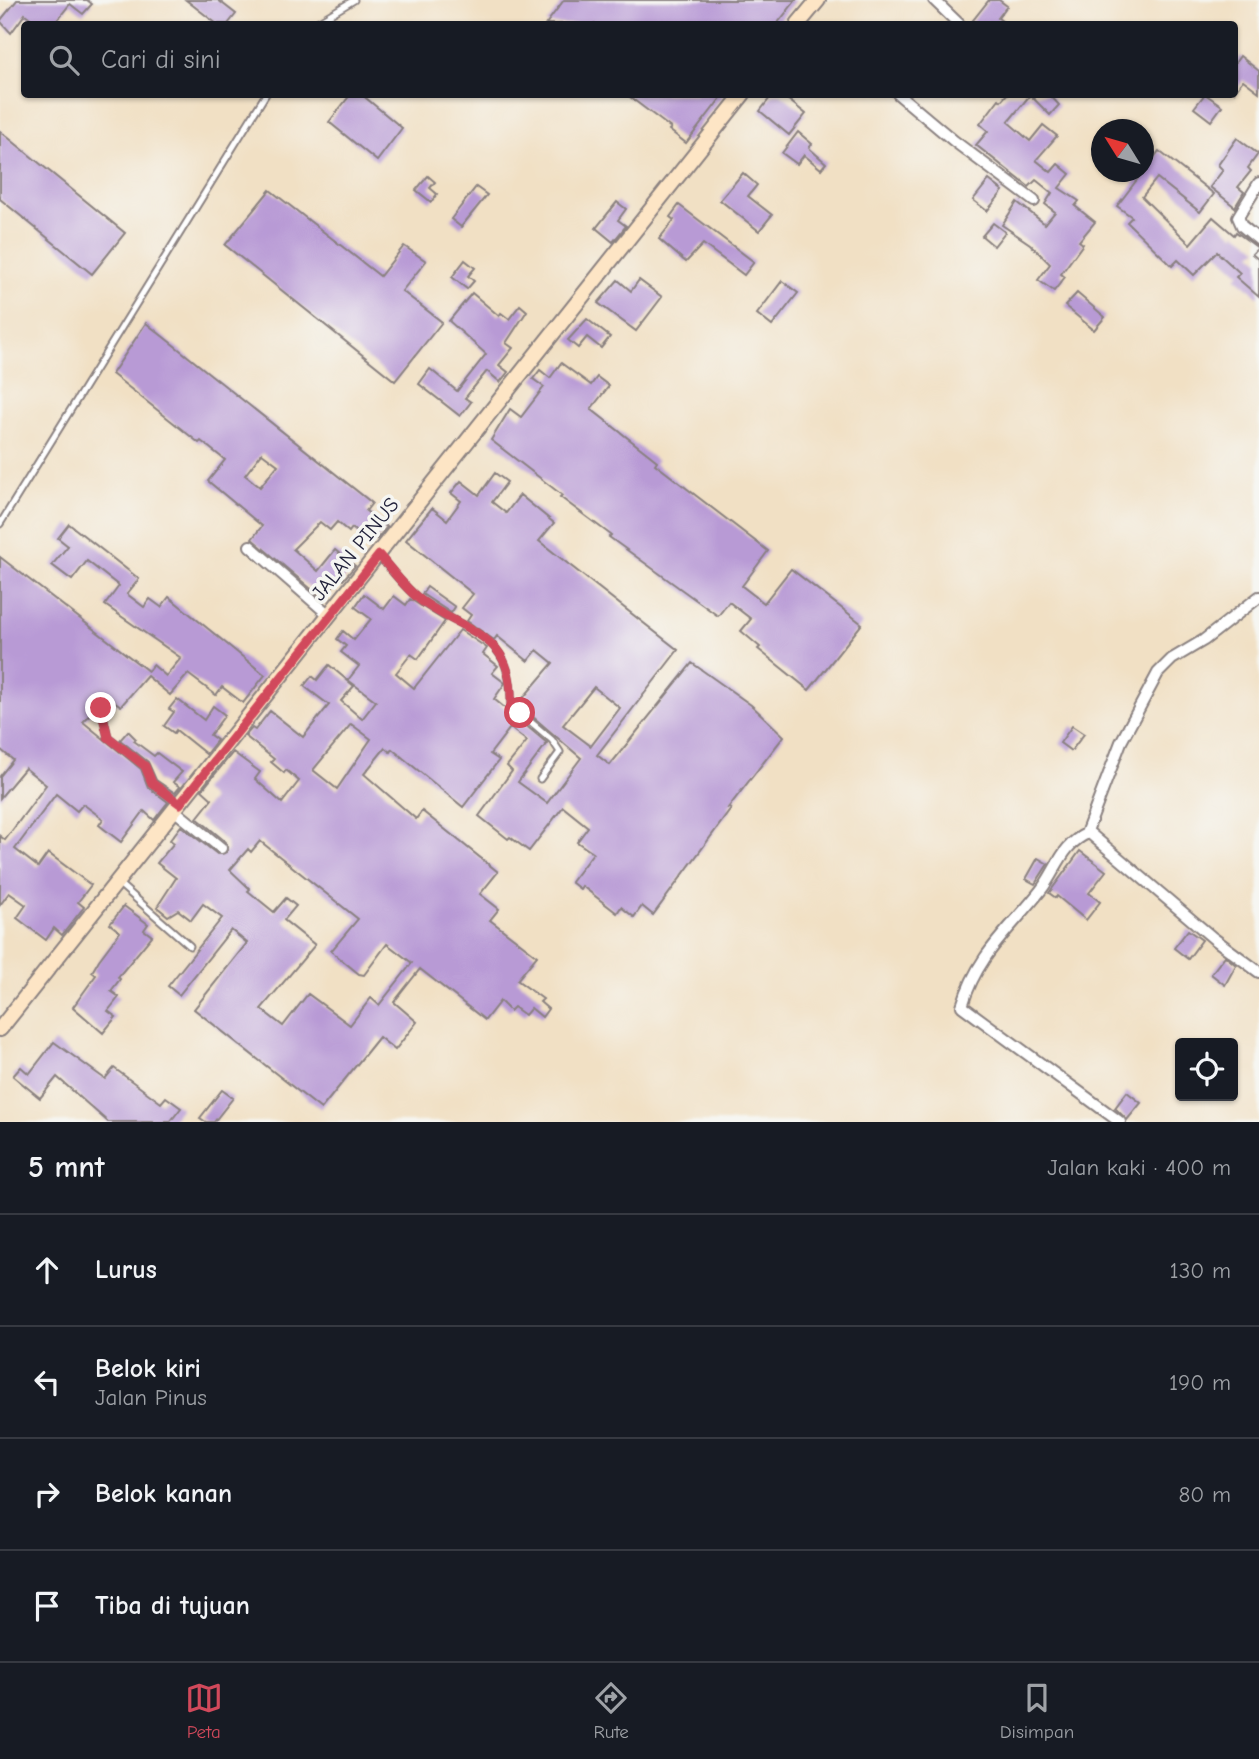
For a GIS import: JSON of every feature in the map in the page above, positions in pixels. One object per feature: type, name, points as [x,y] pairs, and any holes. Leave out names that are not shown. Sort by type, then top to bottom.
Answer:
[{"type":"street","points":[[804,21],[818,0]]},
{"type":"street","points":[[934,0],[956,21]]},
{"type":"street","name":"JALAN PINUS","points":[[0,1029],[740,98]]},
{"type":"street","points":[[903,98],[954,141],[1034,201]]},
{"type":"street","points":[[1259,183],[1238,217],[1242,226],[1259,240]]},
{"type":"street","points":[[250,546],[329,615]]},
{"type":"street","points":[[1088,833],[1089,820],[1121,741],[1158,673],[1172,659],[1204,640],[1259,597]]},
{"type":"street","points":[[177,807],[221,848]]},
{"type":"street","points":[[1088,833],[1213,938],[1259,972]]},
{"type":"street","points":[[1088,833],[1069,844],[1041,890],[984,956],[962,1006],[1120,1122]]},
{"type":"lane","points":[[319,21],[354,0]]},
{"type":"lane","points":[[0,524],[264,98]]},
{"type":"lane","points":[[379,555],[421,601],[491,640],[504,659],[512,688],[511,705],[552,740],[560,751],[540,779]]},
{"type":"lane","points":[[101,708],[108,737],[145,766],[152,783],[177,807]]},
{"type":"lane","points":[[117,882],[190,946]]},
{"type":"building","points":[[17,0],[87,0],[92,4],[83,14],[70,4],[56,21],[34,21],[25,14],[11,33],[0,21]]},
{"type":"building","points":[[186,0],[218,0],[236,14],[230,21],[213,21]]},
{"type":"building","points":[[564,0],[796,0],[779,21],[548,21]]},
{"type":"building","points":[[989,0],[999,0],[1007,6],[998,18],[1002,21],[972,21]]},
{"type":"building","points":[[1240,56],[1259,71],[1259,92],[1243,80],[1238,87]]},
{"type":"building","points":[[348,98],[366,98],[402,128],[377,161],[329,122]]},
{"type":"building","points":[[631,98],[721,98],[686,143],[669,130],[671,128]]},
{"type":"building","points":[[770,98],[786,98],[806,114],[789,135],[760,111]]},
{"type":"building","points":[[1004,98],[1028,98],[1008,122],[1030,141],[1043,125],[1057,136],[1036,160],[1051,172],[1058,164],[1070,174],[1059,188],[1079,201],[1075,206],[1095,222],[1079,241],[1083,244],[1061,274],[1065,277],[1054,291],[1038,280],[1050,264],[1030,244],[1002,225],[1017,202],[1045,224],[1055,212],[1045,204],[1052,193],[1036,180],[1029,187],[976,145],[988,131],[980,124],[999,99],[1001,101]]},
{"type":"building","points":[[1033,98],[1053,98],[1059,105],[1050,115]]},
{"type":"building","points":[[1202,98],[1211,98],[1222,106],[1211,121],[1194,108]]},
{"type":"building","points":[[0,131],[125,233],[92,274],[0,199]]},
{"type":"building","points":[[798,132],[812,144],[809,148],[826,163],[821,169],[804,155],[797,164],[782,153]]},
{"type":"building","points":[[1237,138],[1258,154],[1248,168],[1251,171],[1238,187],[1244,192],[1235,207],[1210,187],[1223,170],[1218,165]]},
{"type":"building","points":[[1159,151],[1214,194],[1200,212],[1157,178],[1154,182],[1154,158]]},
{"type":"building","points":[[743,173],[757,185],[748,196],[772,215],[759,231],[720,200]]},
{"type":"building","points":[[428,176],[435,182],[430,188],[437,194],[431,202],[416,190]]},
{"type":"building","points":[[989,180],[1003,191],[987,211],[973,200]]},
{"type":"building","points":[[1135,182],[1154,182],[1142,197],[1190,244],[1213,217],[1234,235],[1236,232],[1258,248],[1252,254],[1259,260],[1259,297],[1236,277],[1240,273],[1217,252],[1194,275],[1178,260],[1172,266],[1127,222],[1132,217],[1117,206]]},
{"type":"building","points":[[476,187],[487,195],[461,227],[451,219]]},
{"type":"building","points":[[270,190],[380,276],[404,246],[426,261],[402,291],[442,322],[395,381],[225,245]]},
{"type":"building","points":[[617,202],[626,209],[618,220],[626,226],[613,242],[596,228]]},
{"type":"building","points":[[679,205],[754,262],[744,275],[703,244],[686,262],[659,239],[674,220],[670,217]]},
{"type":"building","points":[[993,223],[1005,232],[994,246],[982,236]]},
{"type":"building","points":[[465,260],[475,268],[468,276],[474,281],[467,289],[452,277]]},
{"type":"building","points":[[618,280],[631,291],[639,280],[662,297],[636,331],[598,303]]},
{"type":"building","points":[[782,281],[798,293],[772,326],[757,314]]},
{"type":"building","points":[[472,293],[499,316],[501,313],[509,319],[520,305],[527,311],[506,343],[513,348],[499,365],[508,372],[500,382],[487,371],[465,398],[471,402],[460,416],[419,384],[430,369],[457,391],[486,354],[449,321]]},
{"type":"building","points":[[1077,293],[1105,317],[1094,330],[1065,306]]},
{"type":"building","points":[[587,319],[610,337],[601,348],[587,337],[578,348],[568,340]]},
{"type":"building","points":[[146,323],[372,503],[366,511],[387,527],[377,539],[366,529],[361,536],[352,528],[349,532],[337,522],[330,530],[320,522],[293,549],[318,571],[335,550],[355,566],[343,580],[340,577],[323,599],[252,539],[262,526],[208,481],[225,460],[201,441],[199,443],[112,374]],"holes":[[[262,453],[278,465],[260,487],[245,475]]]},
{"type":"building","points":[[561,363],[591,385],[597,377],[609,386],[591,409],[657,461],[655,464],[768,551],[742,586],[764,603],[791,569],[862,624],[809,690],[758,649],[760,647],[741,631],[751,619],[729,602],[718,616],[609,537],[611,535],[491,440],[510,409],[521,417],[544,387],[533,379],[540,370],[550,378]]},
{"type":"building","points":[[495,473],[507,482],[492,502],[506,513],[520,495],[554,523],[539,541],[678,650],[597,755],[610,765],[692,663],[751,705],[784,736],[728,808],[731,809],[653,915],[642,906],[634,917],[621,907],[617,913],[582,886],[580,889],[571,882],[593,853],[577,842],[588,827],[563,807],[529,851],[510,837],[508,839],[479,816],[512,771],[507,766],[527,741],[510,728],[490,754],[499,760],[463,807],[392,749],[390,752],[385,748],[364,774],[416,819],[422,811],[498,872],[480,894],[499,909],[490,920],[537,956],[517,980],[543,999],[540,1002],[548,1009],[542,1017],[531,1008],[525,1015],[514,1007],[510,1011],[500,1001],[485,1020],[420,969],[394,1002],[417,1022],[395,1050],[379,1037],[321,1109],[194,1009],[247,943],[231,930],[179,995],[168,986],[222,918],[203,904],[191,920],[178,910],[168,916],[157,907],[176,878],[157,863],[174,843],[170,840],[181,826],[217,854],[227,852],[226,842],[197,818],[212,799],[202,790],[233,752],[260,772],[255,779],[282,803],[299,781],[286,770],[284,773],[271,762],[274,759],[245,736],[252,728],[255,730],[270,711],[303,737],[329,705],[304,686],[312,676],[317,680],[329,665],[354,686],[341,701],[362,719],[376,701],[348,680],[359,666],[341,652],[346,646],[337,639],[343,631],[354,640],[371,619],[355,607],[364,594],[384,609],[394,596],[406,605],[410,599],[445,621],[418,659],[411,654],[396,673],[414,688],[460,630],[487,648],[483,654],[498,666],[492,673],[505,683],[494,699],[547,743],[518,782],[547,803],[581,758],[518,704],[553,663],[537,650],[528,661],[497,636],[494,640],[467,621],[471,615],[462,608],[473,594],[406,540],[432,508],[447,520],[461,501],[451,493],[461,481],[479,495]],"holes":[[[594,687],[620,708],[591,746],[563,725]],[[351,724],[371,739],[337,789],[313,770]],[[260,841],[358,919],[331,951],[359,974],[364,975],[387,944],[412,963],[379,1005],[371,998],[350,1025],[308,994],[283,1026],[261,1009],[315,945],[284,920],[296,906],[286,898],[274,912],[248,891],[250,889],[230,870],[248,849],[251,852]]]},
{"type":"building","points":[[69,524],[139,579],[127,594],[144,607],[150,599],[161,607],[169,597],[265,675],[243,703],[222,687],[216,695],[188,674],[170,695],[147,676],[121,706],[101,692],[93,701],[96,708],[83,722],[141,769],[148,787],[168,802],[154,820],[144,811],[121,842],[99,825],[103,819],[83,804],[77,811],[56,794],[15,849],[38,867],[48,853],[91,885],[78,902],[84,907],[62,935],[54,928],[46,940],[17,918],[26,905],[9,893],[0,905],[0,836],[5,840],[46,785],[25,768],[0,798],[0,776],[13,760],[0,749],[0,557],[148,671],[153,665],[166,676],[181,658],[105,605],[119,586],[87,561],[72,580],[52,565],[68,546],[58,538]]},
{"type":"building","points":[[427,587],[455,607],[451,613],[422,594]]},
{"type":"building","points":[[177,699],[204,720],[213,706],[225,715],[210,735],[217,740],[206,754],[176,730],[174,733],[164,726],[174,712],[169,709]]},
{"type":"building","points":[[1072,726],[1084,734],[1071,751],[1060,743]]},
{"type":"building","points":[[128,731],[136,739],[134,741],[154,756],[157,753],[182,772],[173,782],[180,787],[175,793],[156,780],[148,762],[120,740]]},
{"type":"building","points":[[1080,851],[1106,871],[1089,893],[1100,902],[1086,920],[1057,896],[1056,898],[1049,893]]},
{"type":"building","points":[[1038,858],[1048,864],[1035,884],[1026,879]]},
{"type":"building","points":[[124,906],[148,924],[144,930],[152,936],[118,977],[120,979],[111,991],[119,997],[108,1011],[116,1017],[103,1033],[73,1007],[96,975],[92,972],[99,960],[120,932],[110,924]]},
{"type":"building","points":[[1188,930],[1202,940],[1188,959],[1174,948]]},
{"type":"building","points":[[1225,956],[1236,965],[1225,985],[1211,974]]},
{"type":"building","points":[[54,1042],[105,1079],[114,1068],[161,1103],[166,1097],[181,1108],[170,1122],[108,1122],[57,1077],[40,1098],[13,1076],[21,1067],[29,1074]]},
{"type":"building","points":[[222,1090],[233,1098],[214,1122],[206,1122],[200,1118]]},
{"type":"building","points":[[1127,1092],[1141,1103],[1127,1120],[1115,1108]]},
{"type":"route","points":[[101,708],[108,737],[145,766],[152,783],[180,804],[379,555],[421,601],[491,640],[504,659],[505,671],[512,688],[511,705],[520,713]]}]
